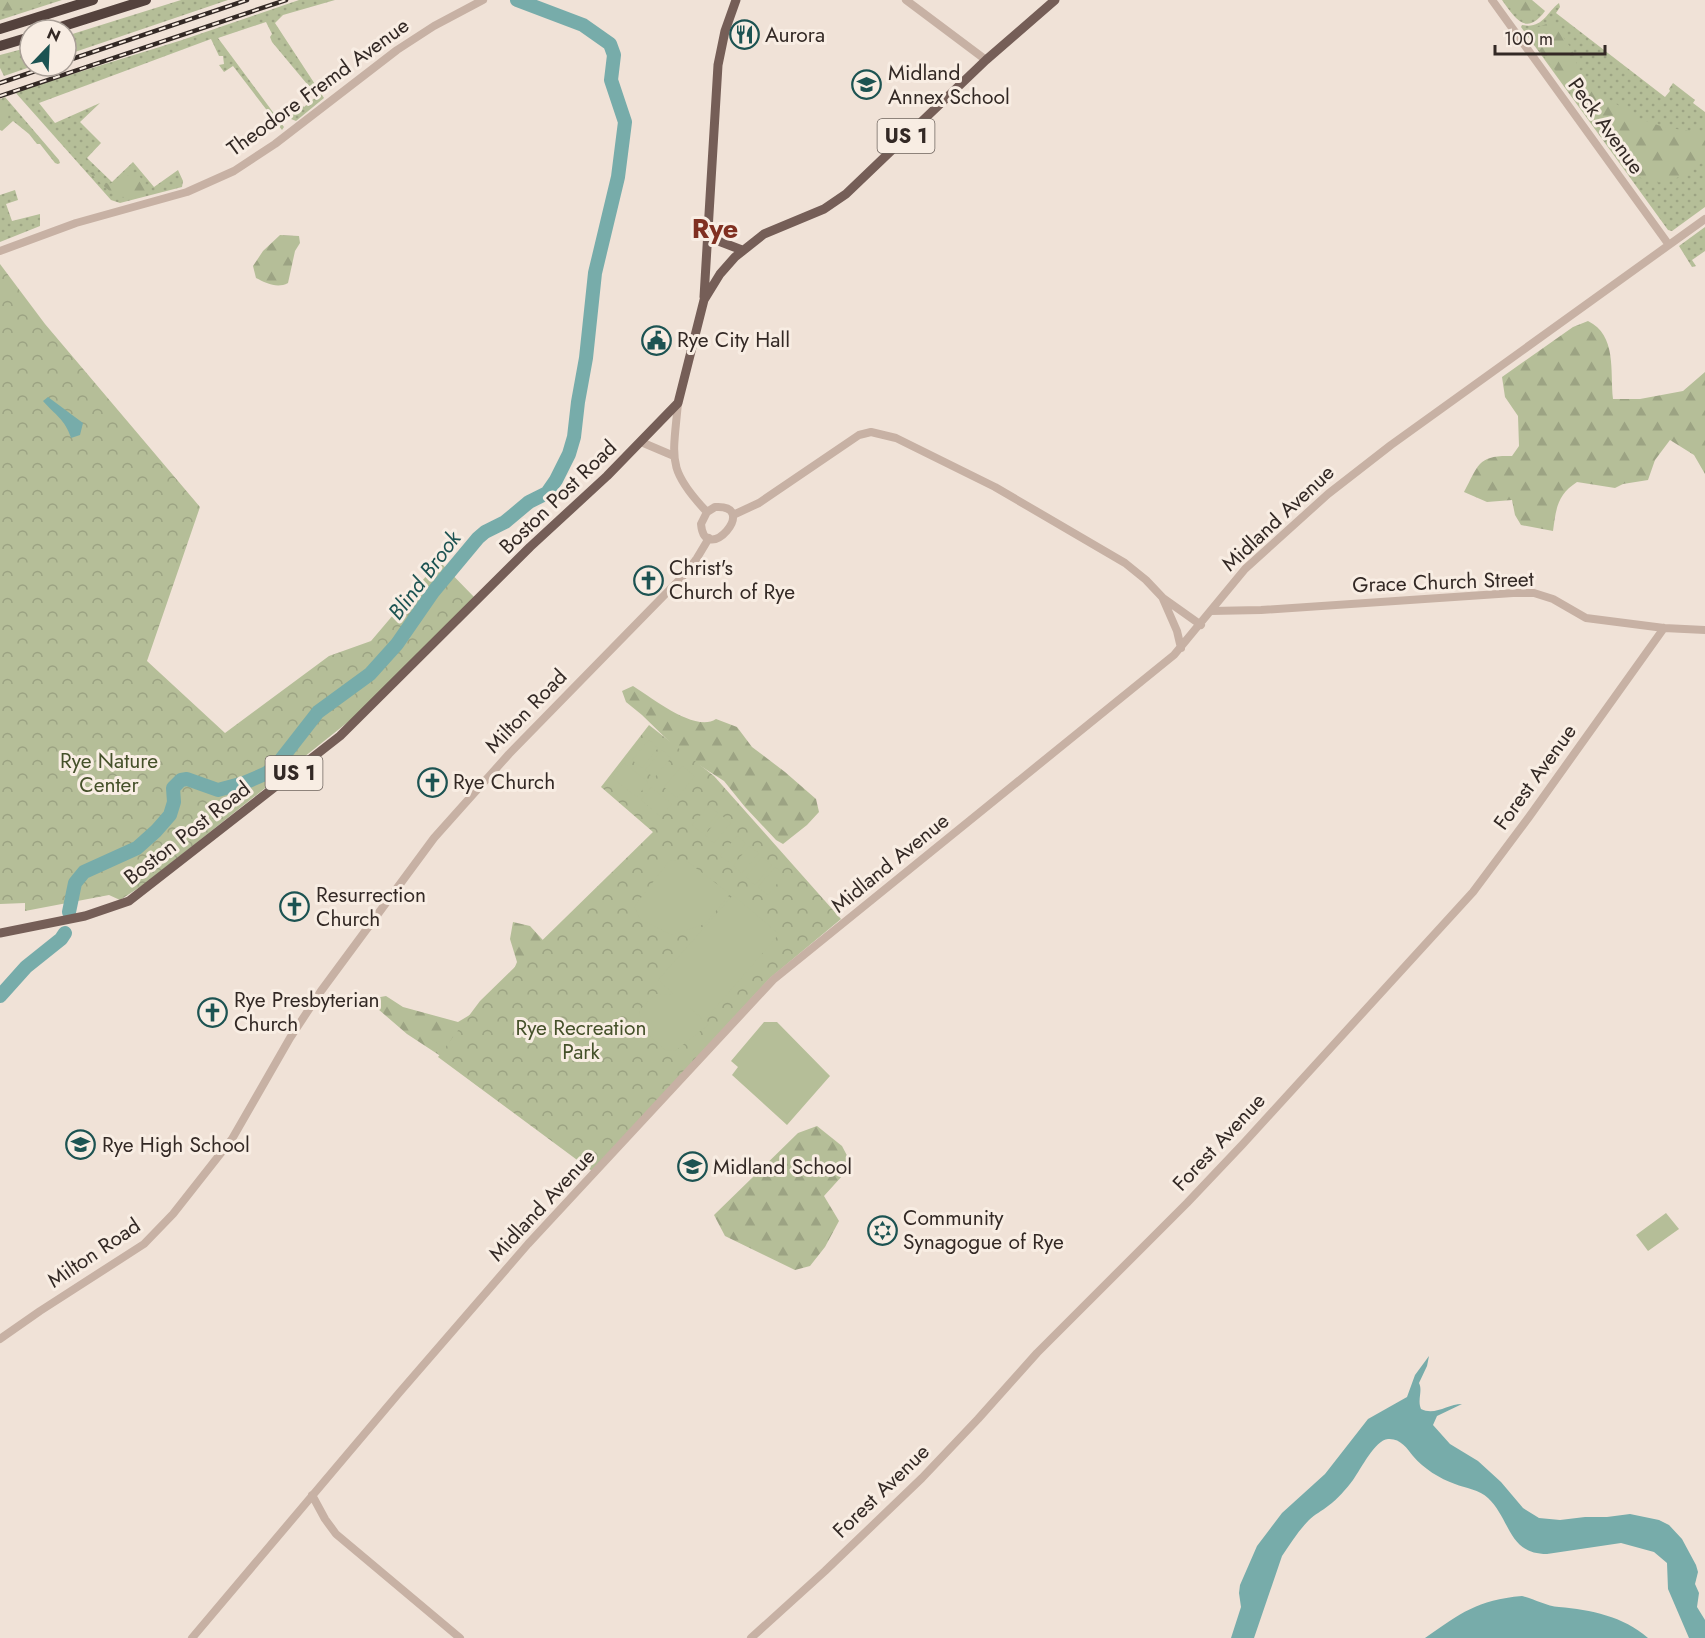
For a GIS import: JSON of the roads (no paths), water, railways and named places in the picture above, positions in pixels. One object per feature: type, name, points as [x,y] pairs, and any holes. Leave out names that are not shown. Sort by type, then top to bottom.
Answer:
[{"type":"highway","points":[[0,29],[93,0]]},
{"type":"highway","points":[[78,21],[146,0]]},
{"type":"highway","points":[[0,46],[18,40]]},
{"type":"main road","points":[[704,300],[718,65],[725,31],[736,0]]},
{"type":"main road","name":"US 1","points":[[678,404],[704,300],[727,265],[742,250],[764,234],[824,209],[846,194],[986,60],[1055,0]]},
{"type":"main road","points":[[708,237],[742,250]]},
{"type":"main road","name":"Boston Post Road","points":[[0,933],[96,913],[119,905],[139,894],[351,726],[530,547],[678,404]]},
{"type":"street","name":"Theodore Fremd Avenue","points":[[0,251],[76,223],[187,192],[234,171],[284,138],[397,50],[434,26],[483,0]]},
{"type":"street","points":[[906,0],[986,60]]},
{"type":"street","name":"Peck Avenue","points":[[1492,0],[1669,245]]},
{"type":"street","name":"Midland Avenue","points":[[192,1638],[528,1244],[773,980],[1181,648],[1257,557],[1328,494],[1390,445],[1705,219]]},
{"type":"street","points":[[678,404],[674,456],[678,475],[707,512]]},
{"type":"street","points":[[733,515],[766,498],[859,435],[879,433],[896,438],[956,466],[1125,563],[1163,598],[1201,625]]},
{"type":"street","points":[[640,442],[674,456]]},
{"type":"street","points":[[715,507],[725,507],[733,515],[732,525],[720,538],[709,538],[704,533],[701,524],[707,512],[715,507]]},
{"type":"street","name":"Milton Road","points":[[0,1340],[40,1311],[144,1244],[173,1214],[232,1138],[321,991],[434,838],[509,754],[686,573],[709,538]]},
{"type":"street","name":"Grace Church Street","points":[[1211,611],[1534,593],[1553,599],[1586,618],[1664,628],[1705,630]]},
{"type":"street","points":[[1163,598],[1177,631],[1181,648]]},
{"type":"street","name":"Forest Avenue","points":[[751,1638],[922,1478],[1041,1348],[1242,1145],[1413,955],[1473,892],[1664,628]]},
{"type":"street","points":[[312,1495],[336,1534],[460,1638]]},
{"type":"water","points":[[48,397],[83,423],[80,435],[71,438],[63,422],[43,401]]},
{"type":"water","points":[[1429,1356],[1419,1383],[1421,1409],[1431,1411],[1462,1404],[1437,1416],[1433,1425],[1450,1444],[1478,1461],[1501,1482],[1523,1508],[1539,1518],[1560,1520],[1630,1514],[1659,1520],[1669,1525],[1682,1539],[1696,1565],[1698,1572],[1695,1584],[1699,1593],[1697,1607],[1705,1620],[1705,1638],[1689,1638],[1668,1589],[1667,1563],[1654,1552],[1621,1543],[1547,1554],[1534,1552],[1517,1542],[1496,1507],[1485,1495],[1438,1476],[1422,1465],[1403,1444],[1388,1439],[1378,1444],[1345,1490],[1309,1520],[1288,1547],[1282,1556],[1254,1638],[1231,1638],[1241,1607],[1240,1585],[1257,1546],[1282,1513],[1325,1474],[1368,1419],[1407,1397],[1415,1375]]},
{"type":"water","points":[[1522,1596],[1549,1605],[1606,1615],[1628,1624],[1648,1638],[1425,1638],[1449,1621],[1481,1604]]},
{"type":"waterway","name":"Blind Brook","points":[[69,912],[75,883],[84,872],[137,848],[156,831],[170,815],[174,802],[173,788],[181,780],[187,779],[218,790],[244,783],[267,773],[279,762],[318,712],[370,674],[397,644],[433,592],[478,538],[505,522],[529,502],[547,493],[569,454],[574,437],[586,358],[595,273],[618,177],[625,122],[611,80],[614,55],[610,44],[583,25],[517,0]]},
{"type":"waterway","name":"Blind Brook","points":[[0,996],[26,967],[61,939],[65,933]]},
{"type":"railway","points":[[78,57],[247,0]]},
{"type":"railway","points":[[0,96],[286,0]]},
{"type":"railway","points":[[0,83],[18,77]]},
{"type":"place","name":"Aurora","points":[[744,35]]},
{"type":"place","name":"Midland Annex School","points":[[867,85]]},
{"type":"place","name":"Rye City Hall","points":[[656,340]]},
{"type":"place","name":"Christ's Church of Rye","points":[[648,580]]},
{"type":"place","name":"Rye Church","points":[[432,782]]},
{"type":"place","name":"Resurrection Church","points":[[295,907]]},
{"type":"place","name":"Rye Presbyterian Church","points":[[213,1012]]},
{"type":"place","name":"Rye High School","points":[[81,1145]]},
{"type":"place","name":"Midland School","points":[[692,1167]]},
{"type":"place","name":"Community Synagogue of Rye","points":[[882,1230]]},
{"type":"district","name":"Rye","points":[[715,228]]},
{"type":"park label","name":"Rye Nature Center","points":[[109,773]]},
{"type":"park label","name":"Rye Recreation Park","points":[[581,1040]]}]
